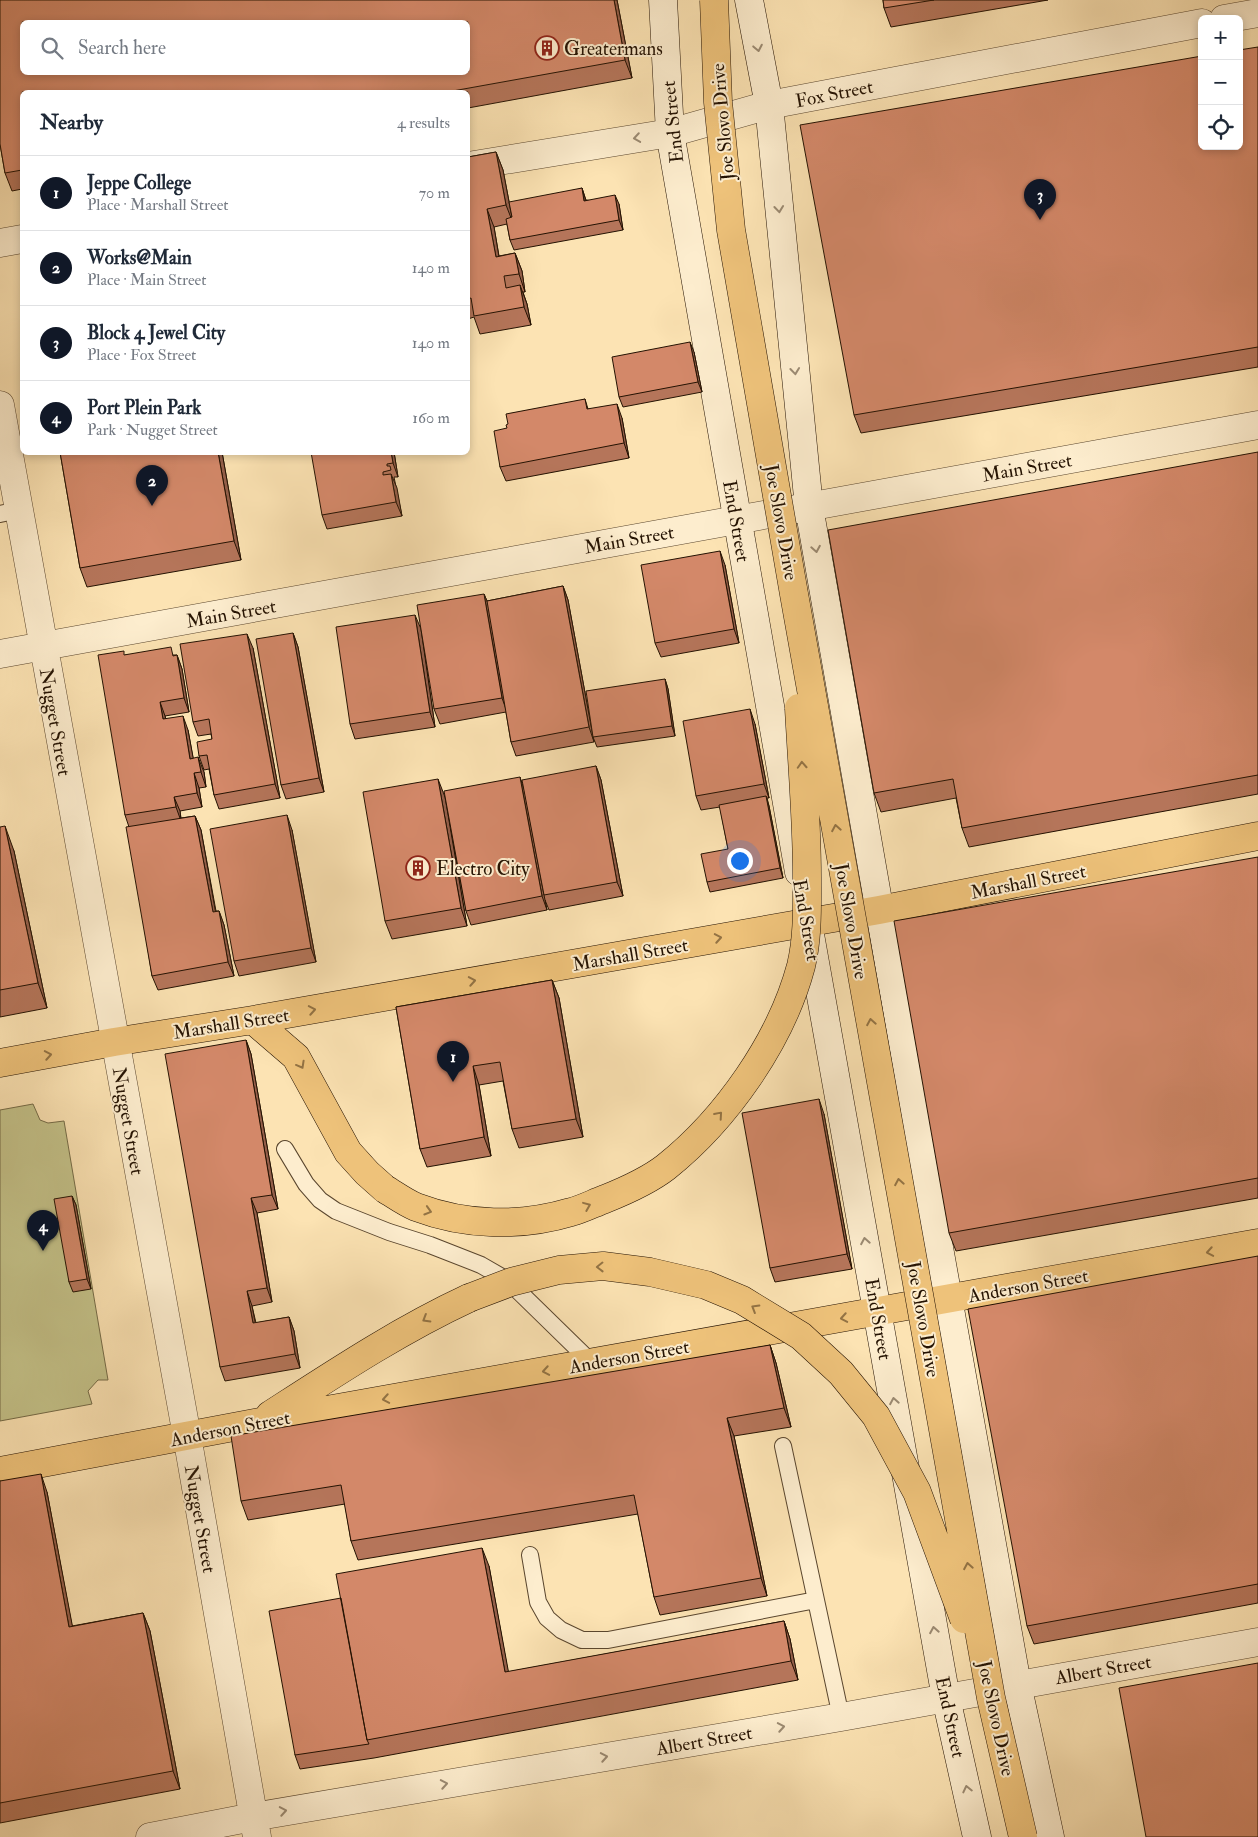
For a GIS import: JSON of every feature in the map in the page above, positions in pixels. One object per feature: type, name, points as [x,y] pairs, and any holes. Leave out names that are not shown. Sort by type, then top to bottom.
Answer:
[{"type":"main road","name":"Joe Slovo Drive","points":[[714,0],[718,102],[732,230],[794,594],[992,1698],[1023,1837]]},
{"type":"main road","points":[[253,1020],[296,1058],[348,1152],[385,1189],[415,1207],[446,1216],[486,1222],[527,1222],[572,1212],[625,1191],[664,1168],[703,1134],[740,1091],[770,1041],[789,999],[801,965],[807,916],[807,852],[794,594]]},
{"type":"main road","name":"Marshall Street","points":[[0,1063],[879,910],[1258,836]]},
{"type":"main road","name":"Anderson Street","points":[[0,1471],[260,1422],[1258,1243]]},
{"type":"main road","points":[[260,1422],[335,1372],[435,1314],[469,1298],[511,1282],[558,1270],[603,1266],[650,1272],[706,1285],[742,1300],[800,1336],[841,1373],[876,1416],[917,1492],[992,1698]]},
{"type":"street","name":"End Street","points":[[663,0],[670,133],[946,1698],[977,1837]]},
{"type":"street","points":[[749,0],[769,105],[809,507],[879,910],[1018,1684],[1050,1837]]},
{"type":"street","points":[[1243,15],[1258,12]]},
{"type":"street","name":"Fox Street","points":[[470,166],[670,133],[769,105],[1198,24]]},
{"type":"street","points":[[0,242],[20,239]]},
{"type":"street","name":"Nugget Street","points":[[0,405],[10,512],[43,647],[255,1827]]},
{"type":"street","name":"Main Street","points":[[0,654],[1258,425]]},
{"type":"street","name":"Albert Street","points":[[150,1837],[255,1827],[841,1716],[1258,1642]]},
{"type":"lane","points":[[285,1149],[306,1184],[320,1200],[336,1211],[481,1265],[507,1280],[592,1363]]},
{"type":"lane","points":[[783,1446],[841,1716]]},
{"type":"lane","points":[[530,1554],[538,1602],[546,1618],[561,1630],[582,1640],[608,1640],[816,1600]]},
{"type":"shaded area","points":[[33,1104],[40,1120],[48,1123],[64,1121],[108,1380],[98,1380],[88,1391],[92,1404],[0,1421],[0,1110]]},
{"type":"building","name":"Greatermans","points":[[0,0],[614,0],[625,60],[458,90],[20,90],[20,170],[5,173],[0,144]]},
{"type":"building","points":[[883,0],[934,0],[884,8]]},
{"type":"building","points":[[1258,47],[1258,347],[854,415],[800,125],[1198,57],[1198,150],[1243,150],[1243,49]]},
{"type":"building","points":[[496,152],[506,205],[487,209],[496,257],[515,253],[519,274],[504,276],[506,288],[520,285],[524,307],[474,316],[470,298],[470,157]]},
{"type":"building","points":[[582,188],[584,201],[615,195],[619,220],[510,240],[506,219],[512,217],[509,202]]},
{"type":"building","points":[[690,342],[698,382],[619,397],[612,357]]},
{"type":"building","points":[[585,399],[587,409],[617,404],[624,443],[500,467],[494,431],[507,428],[506,414]]},
{"type":"building","points":[[1258,452],[1258,775],[962,828],[953,779],[874,793],[828,530]]},
{"type":"building","points":[[61,455],[219,455],[234,541],[80,568]]},
{"type":"building","points":[[312,455],[392,455],[393,463],[387,464],[391,470],[383,472],[383,475],[391,474],[396,502],[322,515]]},
{"type":"building","points":[[720,551],[734,629],[655,643],[641,565]]},
{"type":"building","points":[[563,586],[589,727],[511,742],[487,601]]},
{"type":"building","points":[[484,594],[502,698],[434,709],[417,605]]},
{"type":"building","points":[[415,615],[430,712],[350,724],[336,627]]},
{"type":"building","points":[[293,633],[319,778],[281,785],[256,639]]},
{"type":"building","points":[[247,634],[275,784],[214,795],[207,755],[199,756],[197,742],[212,739],[209,719],[193,722],[180,644]]},
{"type":"building","points":[[171,647],[173,656],[177,655],[184,698],[160,702],[163,719],[183,716],[190,759],[198,757],[201,772],[194,773],[197,793],[174,797],[176,807],[125,815],[98,655],[124,651],[124,655]]},
{"type":"building","points":[[665,679],[672,726],[593,737],[586,691]]},
{"type":"building","points":[[750,709],[764,784],[696,796],[683,721]]},
{"type":"building","points":[[596,766],[617,882],[544,895],[522,780]]},
{"type":"building","points":[[520,777],[542,896],[466,911],[444,791]]},
{"type":"building","name":"Electro City","points":[[438,779],[461,908],[385,921],[363,792]]},
{"type":"building","points":[[766,796],[780,868],[707,882],[701,854],[728,849],[719,805]]},
{"type":"building","points":[[287,815],[311,948],[234,961],[210,829]]},
{"type":"building","points":[[195,816],[213,912],[219,911],[228,962],[152,976],[126,827]]},
{"type":"building","points":[[5,826],[38,983],[0,990],[0,827]]},
{"type":"building","points":[[1258,857],[1258,1178],[949,1233],[894,921]]},
{"type":"building","points":[[552,980],[576,1119],[512,1129],[500,1062],[473,1066],[484,1137],[420,1149],[396,1007]]},
{"type":"building","points":[[246,1040],[272,1195],[251,1198],[267,1288],[247,1291],[253,1323],[289,1317],[295,1354],[220,1367],[165,1054]]},
{"type":"building","points":[[819,1099],[847,1254],[770,1268],[742,1113]]},
{"type":"building","points":[[72,1196],[87,1279],[69,1282],[54,1199]]},
{"type":"building","points":[[1258,1256],[1258,1584],[1027,1626],[968,1309]]},
{"type":"building","points":[[770,1345],[784,1408],[727,1418],[761,1578],[654,1597],[634,1495],[351,1541],[341,1485],[241,1501],[231,1436]]},
{"type":"building","points":[[41,1474],[69,1627],[143,1613],[173,1771],[0,1803],[0,1481]]},
{"type":"building","points":[[482,1548],[505,1672],[784,1621],[791,1661],[367,1740],[336,1574]]},
{"type":"building","points":[[341,1598],[369,1744],[295,1755],[269,1611]]},
{"type":"building","points":[[1258,1663],[1258,1837],[1146,1837],[1119,1688]]},
{"type":"place","name":"Greatermans","points":[[547,48]]},
{"type":"place","name":"Block 4 Jewel City","points":[[1040,220]]},
{"type":"place","name":"Works@Main","points":[[152,506]]},
{"type":"place","name":"Electro City","points":[[418,868]]},
{"type":"place","name":"Jeppe College","points":[[453,1082]]},
{"type":"place","name":"Port Plein Park","points":[[43,1251]]}]
